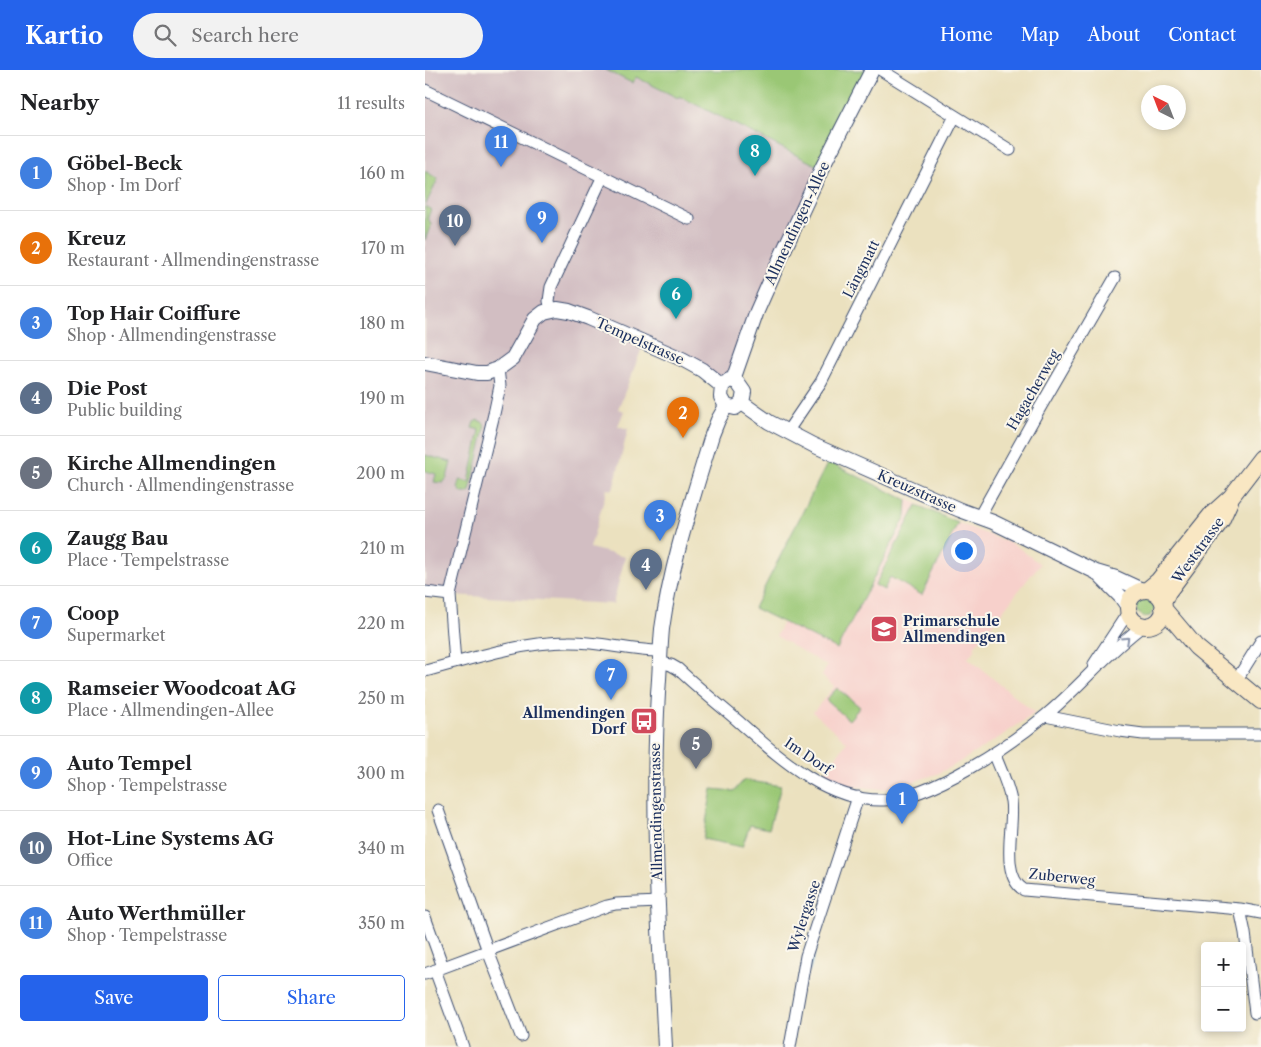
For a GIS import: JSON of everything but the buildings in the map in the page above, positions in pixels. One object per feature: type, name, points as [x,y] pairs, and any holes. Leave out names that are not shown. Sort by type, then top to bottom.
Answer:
[{"type":"main road","name":"Weststrasse","points":[[1144,590],[1158,581],[1211,515],[1231,497],[1261,458]]},
{"type":"main road","name":"Weststrasse","points":[[1163,605],[1168,592],[1221,521],[1231,497]]},
{"type":"main road","points":[[1196,647],[1164,629],[1134,621],[1128,609],[1134,595],[1144,590],[1155,593],[1196,647],[1261,701]]},
{"type":"main road","points":[[1147,625],[1160,618],[1163,605]]},
{"type":"street","name":"Allmendingen-Allee","points":[[728,383],[784,250],[822,168],[872,70]]},
{"type":"street","points":[[881,70],[1011,150]]},
{"type":"street","points":[[425,90],[689,219]]},
{"type":"street","name":"Längmatt","points":[[787,432],[821,382],[955,116]]},
{"type":"street","points":[[425,363],[487,373],[498,369],[513,358],[535,319],[544,312],[551,310],[549,301],[551,287],[603,178]]},
{"type":"street","name":"Hagacherweg","points":[[979,517],[1115,278]]},
{"type":"street","name":"Tempelstrasse","points":[[551,310],[563,310],[588,318],[682,358],[728,383],[740,385],[744,392],[742,403]]},
{"type":"street","points":[[455,663],[451,595],[494,414],[500,382],[498,369]]},
{"type":"street","points":[[728,383],[721,397],[726,406],[735,408],[742,403]]},
{"type":"street","name":"Kreuzstrasse","points":[[742,403],[787,432],[851,462],[993,522],[1096,572],[1144,590]]},
{"type":"street","name":"Allmendingenstrasse","points":[[665,1047],[657,902],[655,765],[660,656],[664,616],[679,550],[712,435],[726,406]]},
{"type":"street","name":"Kreuzstrasse","points":[[1096,572],[1121,597],[1128,609]]},
{"type":"street","points":[[425,592],[451,595]]},
{"type":"street","name":"Im Dorf","points":[[1083,680],[1128,609]]},
{"type":"street","name":"Im Dorf","points":[[425,671],[522,647],[557,642],[585,642],[660,656],[678,669],[749,732],[798,770],[827,787],[857,797],[883,800],[912,796],[956,776],[994,753],[1045,716],[1083,680],[1147,625]]},
{"type":"street","points":[[1236,681],[1261,641]]},
{"type":"street","points":[[1045,716],[1143,734],[1261,734]]},
{"type":"street","name":"Zuberweg","points":[[994,753],[1011,801],[1009,852],[1016,883],[1020,888],[1032,892],[1240,909],[1261,913]]},
{"type":"street","name":"Wylergasse","points":[[790,1047],[806,956],[857,797]]},
{"type":"street","points":[[438,810],[488,951],[521,1036]]},
{"type":"street","points":[[434,970],[607,906],[657,902]]},
{"type":"street","points":[[1240,909],[1245,932],[1255,1013]]},
{"type":"street","points":[[425,917],[434,970],[463,1047]]},
{"type":"shaded area","points":[[425,70],[606,70],[632,83],[636,77],[678,98],[679,96],[822,168],[726,383],[644,343],[618,409],[624,411],[618,426],[628,429],[613,490],[607,489],[590,548],[625,557],[613,604],[450,595],[425,596],[425,240],[431,226],[425,206],[438,179],[425,171]]},
{"type":"shaded area","name":"Primarschule Allmendingen","points":[[828,462],[958,523],[1015,545],[1040,564],[974,647],[976,649],[968,658],[1035,713],[953,766],[937,774],[897,787],[882,789],[849,786],[822,776],[847,742],[813,712],[834,687],[822,676],[827,666],[776,636],[783,622],[754,608]]},
{"type":"green space","points":[[606,70],[872,70],[822,168],[679,96],[678,98],[636,77],[632,83]]},
{"type":"green space","points":[[425,171],[438,179],[425,206]]},
{"type":"green space","points":[[425,206],[431,209],[428,217],[431,225],[425,240]]},
{"type":"green space","points":[[478,420],[484,423],[485,428],[470,491],[462,493],[458,488],[460,480],[469,482],[480,430],[472,428],[474,422]]},
{"type":"green space","points":[[425,455],[451,462],[447,478],[443,483],[434,482],[436,474],[425,471]]},
{"type":"green space","points":[[828,462],[907,500],[906,516],[837,649],[754,608]]},
{"type":"green space","points":[[917,505],[958,523],[922,595],[890,577],[884,590],[875,585]]},
{"type":"green space","points":[[1142,599],[1149,599],[1154,603],[1155,608],[1150,616],[1144,617],[1137,612],[1136,606]]},
{"type":"green space","points":[[837,688],[860,707],[849,720],[826,700]]},
{"type":"green space","points":[[744,780],[781,786],[769,829],[750,825],[742,847],[703,839],[712,789],[734,791]]},
{"type":"waterway","points":[[809,969],[815,946]]},
{"type":"place","name":"Auto Werthmüller","points":[[501,167]]},
{"type":"place","name":"Ramseier Woodcoat AG","points":[[755,176]]},
{"type":"place","name":"Auto Tempel","points":[[542,243]]},
{"type":"place","name":"Hot-Line Systems AG","points":[[455,246]]},
{"type":"place","name":"Zaugg Bau","points":[[676,319]]},
{"type":"place","name":"Kreuz","points":[[683,438]]},
{"type":"place","name":"Top Hair Coiffure","points":[[660,541]]},
{"type":"place","name":"Die Post","points":[[646,590]]},
{"type":"place","name":"Primarschule Allmendingen","points":[[884,629]]},
{"type":"place","name":"Coop","points":[[611,700]]},
{"type":"place","name":"Allmendingen Dorf","points":[[644,721]]},
{"type":"place","name":"Kirche Allmendingen","points":[[696,769]]},
{"type":"place","name":"Göbel-Beck","points":[[902,824]]}]
